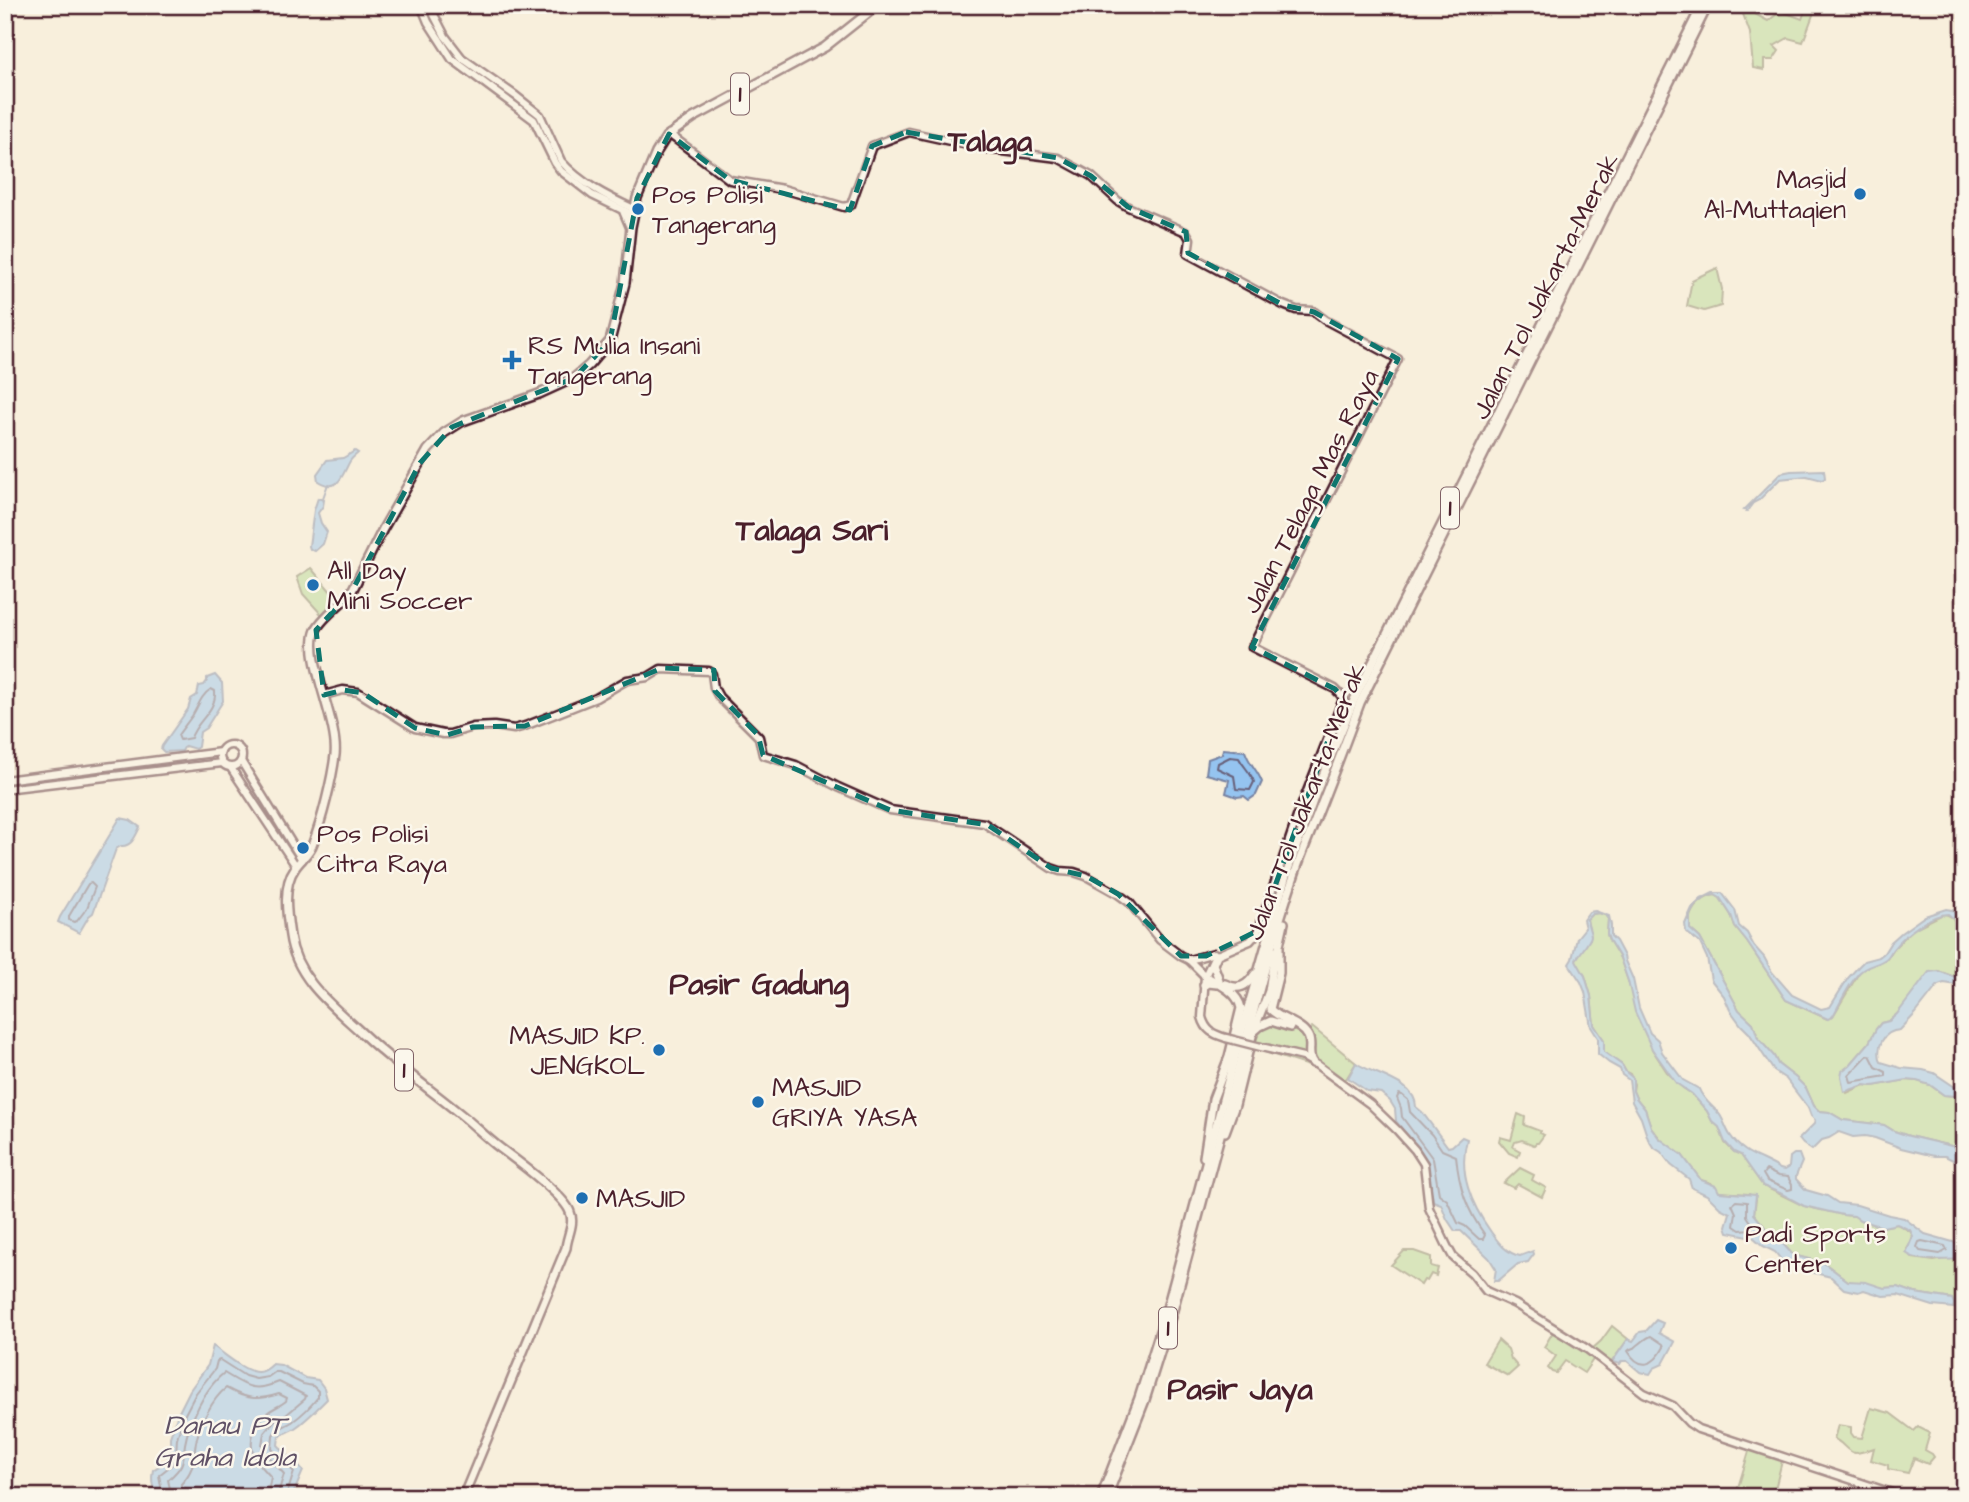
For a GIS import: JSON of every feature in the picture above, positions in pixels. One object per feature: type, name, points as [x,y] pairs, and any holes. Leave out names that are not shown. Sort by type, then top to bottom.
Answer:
[{"type":"highway","name":"1","points":[[463,1497],[535,1312],[566,1244],[571,1215],[560,1198],[370,1041],[320,995],[300,967],[292,945],[288,910],[289,884],[291,875],[314,840],[335,750],[314,651],[316,630],[352,591],[420,463],[452,427],[574,378],[603,349],[612,335],[621,302],[637,198],[656,153],[669,134],[693,118],[825,47],[878,5]]},
{"type":"highway","name":"Jalan Tol Jakarta–Merak","points":[[1101,1497],[1143,1386],[1166,1312],[1286,875],[1315,795],[1354,700],[1702,5]]},
{"type":"highway","name":"Jalan Tol Jakarta–Merak","points":[[1107,1497],[1145,1400],[1172,1314],[1269,954],[1303,850],[1360,703],[1708,5]]},
{"type":"highway","points":[[631,226],[625,208],[637,198]]},
{"type":"highway","name":"1","points":[[309,851],[331,750],[312,653],[313,631],[320,620],[348,592],[372,545],[378,539]]},
{"type":"highway","points":[[1303,850],[1282,931],[1278,954],[1279,973],[1270,1009],[1307,1034],[1310,1042],[1308,1056],[1313,1063]]},
{"type":"highway","points":[[1216,1155],[1233,1113],[1254,1032],[1273,976],[1278,926]]},
{"type":"highway","points":[[1215,954],[1213,968],[1222,984]]},
{"type":"highway","points":[[1204,985],[1210,983],[1241,987],[1248,984],[1260,967]]},
{"type":"highway","points":[[1202,1178],[1213,1099],[1229,1057],[1241,1008],[1239,1000],[1222,984],[1204,973]]},
{"type":"highway","points":[[1254,1032],[1271,1021],[1290,1027],[1307,1040],[1303,1057]]},
{"type":"main road","points":[[421,5],[428,22],[452,59],[534,120],[555,163],[634,212]]},
{"type":"main road","points":[[429,5],[445,36],[462,58],[540,116],[564,169]]},
{"type":"main road","name":"Jalan Telaga Mas Raya","points":[[669,134],[730,180],[808,195],[844,207],[851,205],[872,146],[906,132],[986,149],[1058,159],[1091,176],[1128,207],[1185,232],[1190,240],[1188,254],[1283,305],[1314,312],[1398,359],[1252,647],[1338,690],[1343,699],[1297,817],[1259,930],[1250,941],[1192,962]]},
{"type":"main road","points":[[324,695],[344,690],[359,692],[415,729],[447,735],[473,727],[516,729],[596,698],[626,680],[648,677],[661,669],[709,671],[719,696],[760,737],[763,755],[796,765],[890,810],[989,825],[1051,868],[1086,876],[1118,894],[1129,902],[1160,940],[1204,973]]},
{"type":"main road","points":[[222,764],[221,752],[225,747],[235,746],[242,754],[241,761],[231,768]]},
{"type":"main road","points":[[5,780],[221,752]]},
{"type":"main road","points":[[241,761],[278,821],[299,863]]},
{"type":"main road","points":[[5,789],[222,764],[231,768],[269,827],[299,863]]},
{"type":"main road","points":[[236,775],[239,767],[246,768]]},
{"type":"main road","points":[[106,768],[106,777]]},
{"type":"main road","points":[[269,827],[278,821]]},
{"type":"main road","points":[[1215,954],[1204,973],[1203,1022],[1209,1031],[1226,1038],[1303,1057],[1337,1078],[1380,1113],[1415,1150],[1424,1164],[1429,1208],[1453,1256],[1472,1273],[1486,1291],[1515,1304],[1587,1349],[1644,1393],[1672,1406],[1693,1426],[1905,1497]]},
{"type":"main road","points":[[1192,962],[1204,985]]},
{"type":"highlighted area","points":[[906,132],[1058,158],[1091,176],[1128,207],[1186,232],[1188,253],[1283,305],[1314,312],[1398,359],[1252,647],[1335,689],[1343,699],[1259,930],[1206,956],[1181,956],[1118,894],[1086,876],[1051,868],[988,825],[890,810],[763,755],[758,735],[715,691],[714,670],[662,668],[525,726],[473,727],[447,735],[415,728],[363,693],[343,690],[324,695],[316,630],[352,591],[420,463],[452,427],[574,378],[610,341],[637,198],[669,134],[730,180],[850,210],[872,146]]},
{"type":"green space","points":[[1740,6],[1768,21],[1781,11],[1802,19],[1805,11],[1814,12],[1803,42],[1788,38],[1774,46],[1779,51],[1773,60],[1764,60],[1764,70],[1753,68],[1750,33]]},
{"type":"green space","points":[[1717,268],[1722,289],[1721,306],[1704,311],[1687,306],[1692,280]]},
{"type":"green space","name":"All Day Mini Soccer","points":[[311,568],[337,599],[322,615],[303,594],[297,577]]},
{"type":"green space","points":[[1715,895],[1720,898],[1735,927],[1786,1000],[1827,1019],[1833,1016],[1860,971],[1870,964],[1887,959],[1913,929],[1943,914],[1954,919],[1964,941],[1964,977],[1938,971],[1897,1014],[1889,1021],[1881,1023],[1869,1043],[1843,1071],[1842,1081],[1847,1093],[1864,1085],[1906,1080],[1930,1085],[1944,1095],[1964,1099],[1964,1149],[1909,1136],[1884,1125],[1843,1120],[1829,1112],[1819,1111],[1814,1106],[1806,1088],[1778,1064],[1758,1038],[1753,1023],[1739,1010],[1700,938],[1690,929],[1690,917],[1695,907],[1704,899]]},
{"type":"green space","points":[[1599,913],[1608,919],[1609,940],[1620,958],[1652,1049],[1667,1072],[1707,1111],[1719,1127],[1725,1143],[1741,1155],[1763,1186],[1804,1206],[1855,1216],[1883,1227],[1897,1224],[1910,1231],[1913,1236],[1907,1249],[1913,1258],[1934,1261],[1950,1258],[1964,1260],[1964,1310],[1953,1308],[1952,1299],[1915,1293],[1898,1287],[1884,1288],[1848,1281],[1824,1263],[1793,1255],[1754,1214],[1756,1199],[1749,1194],[1719,1192],[1711,1183],[1701,1180],[1682,1155],[1663,1142],[1651,1127],[1645,1109],[1636,1098],[1630,1074],[1604,1052],[1604,1040],[1594,1025],[1591,996],[1585,976],[1575,960],[1590,939],[1587,919],[1592,914]]},
{"type":"green space","points":[[1269,1025],[1281,1025],[1304,1035],[1312,1027],[1356,1063],[1343,1084],[1315,1068],[1252,1048],[1260,1032]]},
{"type":"green space","points":[[1518,1114],[1525,1117],[1524,1125],[1544,1135],[1534,1145],[1522,1140],[1515,1142],[1513,1147],[1520,1151],[1518,1157],[1509,1153],[1499,1141],[1500,1137],[1511,1140]]},
{"type":"green space","points":[[1520,1168],[1534,1175],[1532,1180],[1546,1188],[1542,1197],[1518,1184],[1514,1188],[1504,1183]]},
{"type":"green space","points":[[1404,1251],[1414,1251],[1431,1257],[1431,1266],[1438,1268],[1436,1276],[1431,1274],[1421,1285],[1391,1265]]},
{"type":"green space","points":[[1612,1326],[1628,1339],[1608,1367],[1594,1358],[1584,1373],[1565,1361],[1556,1373],[1548,1368],[1556,1356],[1544,1347],[1556,1327],[1592,1349]]},
{"type":"green space","points":[[1498,1340],[1508,1349],[1511,1359],[1518,1367],[1508,1376],[1484,1363]]},
{"type":"green space","points":[[1871,1408],[1890,1413],[1914,1431],[1918,1427],[1930,1433],[1925,1450],[1934,1457],[1928,1464],[1914,1458],[1908,1473],[1888,1469],[1888,1465],[1871,1460],[1874,1448],[1855,1453],[1834,1439],[1838,1425],[1851,1427],[1854,1437],[1862,1438]]},
{"type":"green space","points":[[1750,1448],[1768,1453],[1770,1449],[1784,1453],[1773,1497],[1725,1497],[1727,1491],[1737,1491]]},
{"type":"water","points":[[355,451],[358,453],[350,461],[339,481],[331,485],[318,481],[317,474],[327,460],[343,458]]},
{"type":"water","points":[[1824,470],[1825,478],[1822,480],[1807,476],[1780,479],[1747,511],[1744,510],[1781,473]]},
{"type":"water","points":[[318,498],[324,500],[318,513],[327,532],[323,544],[315,551],[309,546]]},
{"type":"water","points":[[215,675],[222,683],[223,701],[206,728],[200,732],[198,747],[195,749],[185,746],[182,751],[164,752],[162,746],[188,709],[191,699],[197,695],[199,686]]},
{"type":"water","points":[[1223,749],[1245,751],[1260,777],[1262,782],[1256,795],[1249,800],[1244,796],[1237,797],[1226,793],[1229,780],[1206,774],[1208,759],[1222,754]]},
{"type":"water","points":[[120,818],[130,820],[140,827],[131,843],[116,849],[93,913],[79,933],[58,922]]},
{"type":"water","points":[[1713,893],[1722,893],[1735,910],[1739,926],[1792,995],[1821,1009],[1830,1007],[1848,978],[1864,961],[1879,957],[1901,933],[1925,916],[1946,909],[1952,910],[1964,921],[1964,941],[1954,919],[1948,914],[1934,917],[1918,926],[1898,943],[1888,957],[1859,973],[1833,1016],[1828,1019],[1786,1000],[1735,927],[1720,898],[1715,895],[1708,896],[1695,906],[1690,915],[1690,929],[1700,938],[1739,1010],[1753,1023],[1758,1038],[1778,1064],[1806,1088],[1819,1111],[1829,1112],[1843,1120],[1884,1125],[1909,1136],[1964,1149],[1964,1163],[1945,1156],[1901,1148],[1875,1138],[1853,1137],[1839,1132],[1822,1140],[1812,1150],[1803,1144],[1799,1139],[1815,1120],[1786,1079],[1774,1071],[1730,1010],[1724,996],[1711,980],[1707,958],[1700,943],[1686,932],[1685,924],[1692,908],[1701,899]]},
{"type":"water","points":[[1595,911],[1609,916],[1611,936],[1624,956],[1633,979],[1639,1008],[1650,1033],[1658,1040],[1662,1052],[1683,1080],[1699,1089],[1720,1115],[1735,1142],[1784,1170],[1789,1167],[1790,1157],[1799,1154],[1802,1162],[1796,1179],[1806,1190],[1827,1196],[1838,1203],[1857,1205],[1904,1218],[1925,1234],[1960,1244],[1964,1228],[1964,1260],[1926,1260],[1912,1256],[1906,1253],[1913,1236],[1910,1230],[1897,1224],[1883,1227],[1854,1216],[1804,1206],[1763,1186],[1741,1155],[1725,1142],[1719,1127],[1707,1111],[1692,1094],[1676,1083],[1652,1049],[1635,1012],[1620,958],[1609,940],[1608,919],[1599,913],[1592,914],[1587,919],[1590,939],[1576,960],[1585,976],[1591,996],[1594,1025],[1604,1040],[1604,1052],[1622,1065],[1633,1078],[1636,1098],[1645,1109],[1651,1127],[1659,1138],[1682,1155],[1701,1180],[1716,1186],[1719,1192],[1756,1195],[1754,1214],[1793,1255],[1824,1263],[1848,1281],[1866,1282],[1884,1288],[1898,1287],[1915,1293],[1952,1299],[1953,1308],[1933,1306],[1898,1295],[1883,1296],[1864,1290],[1858,1292],[1844,1289],[1831,1277],[1783,1262],[1775,1252],[1753,1237],[1728,1232],[1726,1226],[1730,1213],[1720,1208],[1707,1195],[1692,1188],[1689,1179],[1653,1147],[1632,1102],[1629,1080],[1622,1075],[1620,1069],[1598,1054],[1598,1038],[1591,1027],[1585,992],[1569,964],[1577,938],[1585,928],[1583,920],[1589,912]]},
{"type":"water","points":[[1938,971],[1964,977],[1964,986],[1944,983],[1938,985],[1900,1030],[1889,1033],[1882,1041],[1879,1051],[1881,1062],[1934,1073],[1955,1087],[1964,1088],[1964,1099],[1944,1095],[1930,1085],[1907,1080],[1864,1085],[1844,1092],[1842,1071],[1869,1043],[1881,1023],[1889,1021],[1897,1014],[1929,972]]},
{"type":"water","points":[[1356,1063],[1393,1080],[1409,1091],[1416,1107],[1448,1147],[1462,1137],[1467,1139],[1465,1176],[1472,1199],[1494,1236],[1507,1250],[1520,1256],[1533,1251],[1534,1254],[1528,1262],[1518,1264],[1498,1281],[1494,1281],[1496,1269],[1489,1258],[1461,1231],[1455,1231],[1441,1204],[1433,1201],[1427,1162],[1396,1121],[1395,1109],[1390,1101],[1381,1093],[1367,1091],[1348,1078]]},
{"type":"water","points":[[1656,1320],[1663,1323],[1659,1333],[1675,1342],[1663,1364],[1654,1368],[1650,1374],[1640,1372],[1627,1361],[1620,1364],[1612,1362],[1628,1339],[1633,1341]]},
{"type":"water","name":"Danau PT Graha Idola","points":[[213,1346],[247,1369],[260,1372],[273,1364],[281,1365],[305,1378],[318,1380],[324,1388],[327,1399],[299,1425],[279,1437],[278,1445],[303,1471],[292,1497],[159,1497],[155,1491],[153,1470],[167,1461],[170,1437],[178,1414],[190,1390],[208,1365]]},
{"type":"waterway","points":[[323,498],[328,484]]},
{"type":"place","name":"Masjid Al-Muttaqien","points":[[1860,194]]},
{"type":"place","name":"Pos Polisi Tangerang","points":[[638,209]]},
{"type":"place","name":"RS Mulia Insani Tangerang","points":[[512,360]]},
{"type":"place","name":"All Day Mini Soccer","points":[[313,585]]},
{"type":"place","name":"Pos Polisi Citra Raya","points":[[303,848]]},
{"type":"place","name":"MASJID KP. JENGKOL","points":[[659,1050]]},
{"type":"place","name":"MASJID GRIYA YASA","points":[[758,1102]]},
{"type":"place","name":"MASJID","points":[[582,1198]]},
{"type":"place","name":"Padi Sports Center","points":[[1731,1248]]},
{"type":"district","name":"Talaga","points":[[990,141]]},
{"type":"district","name":"Talaga Sari","points":[[812,530]]},
{"type":"district","name":"Pasir Gadung","points":[[759,984]]},
{"type":"district","name":"Pasir Jaya","points":[[1240,1389]]}]
